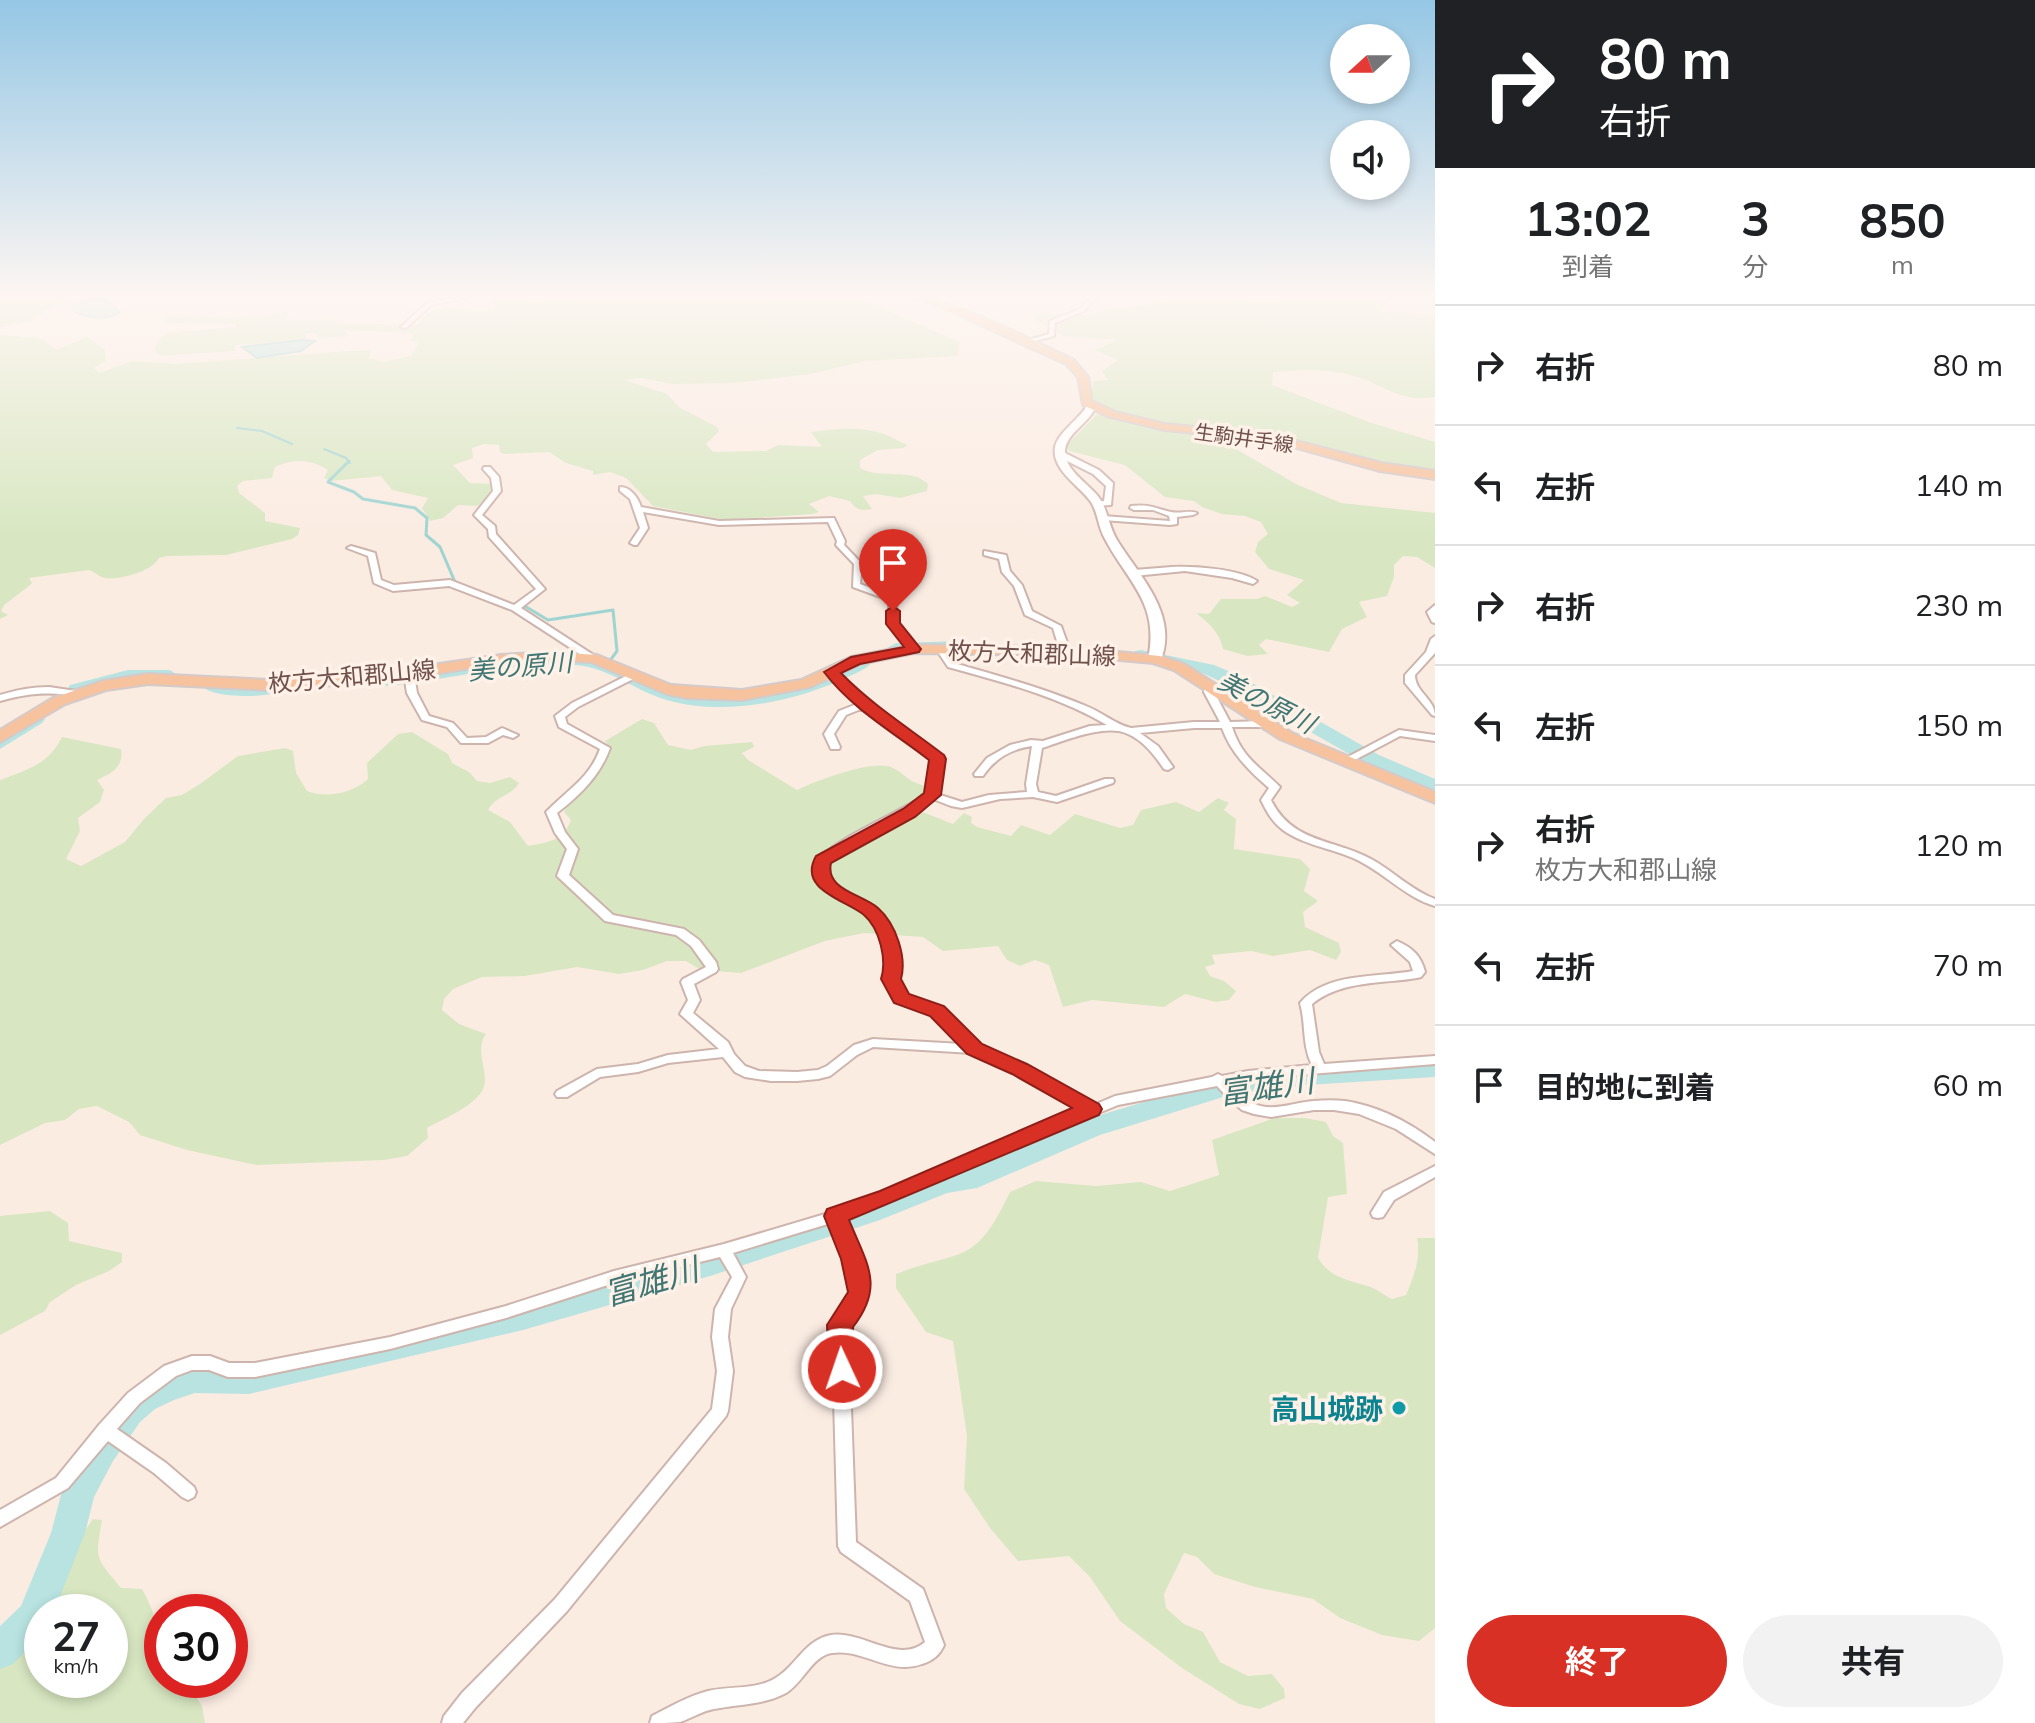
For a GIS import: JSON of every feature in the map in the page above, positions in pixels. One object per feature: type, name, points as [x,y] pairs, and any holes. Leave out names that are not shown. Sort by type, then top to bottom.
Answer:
[{"type":"main road","points":[[1084,375],[1088,386],[1087,403],[1091,406]]},
{"type":"main road","name":"生駒井手線","points":[[1091,406],[1165,427],[1273,438],[1380,467],[1435,475]]},
{"type":"main road","name":"枚方大和郡山線","points":[[0,737],[38,711],[80,694],[127,681],[148,679],[269,685],[409,674],[529,657],[592,658],[687,693],[742,695],[805,684],[856,660],[914,649],[1065,651],[1156,656],[1209,685],[1266,724],[1351,758],[1435,798]]},
{"type":"street","points":[[1091,406],[1087,420],[1066,435],[1060,454],[1063,464],[1098,504],[1107,534],[1156,607],[1159,623],[1156,656]]},
{"type":"street","points":[[1060,454],[1096,472],[1110,485],[1108,503],[1098,504]]},
{"type":"street","points":[[487,469],[495,477],[497,491],[478,515],[492,528],[492,535],[507,548],[523,574],[541,589],[515,608]]},
{"type":"street","points":[[623,489],[634,498],[644,528],[634,543]]},
{"type":"street","points":[[1134,508],[1154,508],[1173,515],[1193,513]]},
{"type":"street","points":[[638,509],[719,523],[831,520],[840,545],[858,564],[856,585],[893,599],[893,624],[914,649]]},
{"type":"street","points":[[1103,518],[1170,523],[1174,522],[1173,515]]},
{"type":"street","points":[[351,548],[372,555],[377,581],[393,588],[450,583],[515,608],[592,658]]},
{"type":"street","points":[[987,553],[1003,557],[1006,572],[1018,585],[1024,608],[1057,626],[1065,651]]},
{"type":"street","points":[[1134,573],[1186,569],[1218,575],[1244,575],[1253,581]]},
{"type":"street","points":[[1435,608],[1431,612],[1435,620]]},
{"type":"street","points":[[1435,639],[1432,654],[1410,675],[1410,683],[1435,713]]},
{"type":"street","points":[[941,649],[951,665],[1019,684],[1086,709],[1118,728]]},
{"type":"street","points":[[831,672],[863,705],[890,721],[938,759],[932,795],[909,813],[835,850],[822,860],[820,870],[831,889],[871,911],[878,920],[890,942],[894,969],[891,979],[902,999],[937,1011],[974,1049]]},
{"type":"street","points":[[409,674],[412,693],[425,718],[450,725],[458,738],[472,742],[488,740],[502,731],[513,735]]},
{"type":"street","points":[[634,675],[560,716],[562,725],[600,742],[605,748],[599,765],[585,783],[551,812],[560,833],[573,849],[563,876],[609,918],[674,930],[695,943],[712,969],[687,982],[694,1000],[686,1014],[724,1045],[743,1072],[812,1077],[826,1072],[862,1045],[974,1049],[1020,1069],[1091,1109]]},
{"type":"street","points":[[1209,685],[1215,707],[1226,724],[1232,742],[1240,754],[1275,787],[1266,800],[1273,816],[1313,842],[1362,858],[1414,894],[1435,903]]},
{"type":"street","points":[[0,698],[37,688],[80,694]]},
{"type":"street","points":[[835,747],[829,734],[842,713],[863,705]]},
{"type":"street","points":[[979,774],[986,760],[1007,752],[1016,744],[1040,743],[1090,729],[1131,731],[1266,724]]},
{"type":"street","points":[[1131,731],[1154,748],[1168,767]]},
{"type":"street","points":[[1351,758],[1399,733],[1435,738]]},
{"type":"street","points":[[1033,794],[1031,784],[1040,743]]},
{"type":"street","points":[[932,795],[954,805],[968,807],[1000,796],[1033,794],[1057,799],[1109,781]]},
{"type":"street","points":[[1319,1067],[1314,1059],[1309,1033],[1311,1017],[1306,1003],[1328,990],[1357,981],[1387,981],[1417,974],[1416,960],[1397,945]]},
{"type":"street","points":[[562,1094],[597,1073],[726,1052]]},
{"type":"street","points":[[0,1519],[62,1483],[105,1430],[152,1382],[192,1363],[210,1363],[228,1370],[255,1370],[390,1343],[538,1303],[614,1277],[728,1257],[888,1197],[1091,1109],[1218,1079],[1319,1067],[1435,1060]]},
{"type":"street","points":[[1218,1079],[1245,1108],[1258,1113],[1322,1104],[1356,1108],[1406,1130],[1435,1149]]},
{"type":"street","points":[[1378,1213],[1389,1196],[1435,1171]]},
{"type":"street","points":[[659,1723],[705,1702],[774,1690],[787,1683],[816,1650],[830,1644],[848,1644],[908,1661],[927,1654],[935,1645],[917,1595],[847,1546],[840,1325],[861,1292],[853,1259],[836,1216]]},
{"type":"street","points":[[451,1723],[561,1605],[720,1411],[725,1371],[720,1337],[723,1309],[739,1277],[728,1257]]},
{"type":"street","points":[[105,1430],[160,1468],[188,1492]]},
{"type":"green space","points":[[0,375],[798,375],[736,383],[672,384],[641,378],[625,380],[667,394],[679,407],[717,427],[719,431],[706,444],[713,452],[766,451],[778,445],[822,447],[811,432],[875,431],[908,445],[878,450],[860,460],[860,468],[877,473],[913,476],[928,484],[927,491],[900,498],[876,494],[863,496],[872,509],[868,510],[829,496],[809,504],[819,512],[812,514],[725,520],[653,506],[626,478],[610,472],[593,475],[593,471],[566,463],[549,452],[504,454],[500,452],[499,445],[484,444],[472,448],[473,458],[453,465],[470,483],[494,484],[486,500],[477,506],[458,505],[443,518],[430,521],[422,508],[428,498],[392,490],[381,476],[331,481],[324,478],[328,470],[322,466],[295,461],[275,467],[272,478],[243,481],[237,486],[239,493],[265,513],[265,521],[300,528],[298,535],[292,539],[226,555],[167,556],[159,558],[143,571],[119,578],[103,577],[89,570],[29,578],[32,583],[4,605],[1,611],[8,615],[0,619]]},
{"type":"green space","points":[[1105,375],[1273,375],[1272,385],[1372,423],[1435,442],[1435,472],[1395,468],[1271,435],[1227,432],[1224,442],[1296,484],[1341,503],[1435,513],[1435,568],[1417,557],[1403,556],[1394,565],[1394,577],[1387,596],[1359,602],[1367,617],[1342,629],[1329,652],[1266,639],[1259,645],[1268,654],[1247,656],[1223,649],[1213,629],[1196,613],[1209,614],[1221,599],[1257,599],[1265,596],[1292,607],[1300,603],[1287,595],[1304,580],[1269,569],[1255,552],[1258,542],[1268,534],[1261,522],[1245,516],[1222,514],[1194,501],[1165,497],[1125,465],[1069,451],[1066,446],[1096,415],[1103,413],[1094,398],[1094,381],[1108,380]]},
{"type":"green space","points":[[1352,375],[1435,375],[1435,397],[1401,395]]},
{"type":"green space","points":[[642,719],[654,723],[668,745],[691,750],[752,742],[754,747],[742,753],[748,760],[797,790],[860,768],[893,768],[925,786],[927,794],[914,805],[920,811],[953,824],[964,813],[972,817],[971,823],[977,827],[1011,836],[1021,825],[1050,835],[1075,814],[1120,828],[1133,825],[1141,810],[1176,802],[1199,812],[1218,798],[1229,803],[1224,810],[1236,819],[1234,849],[1300,859],[1310,869],[1304,891],[1318,901],[1303,912],[1305,927],[1339,943],[1341,952],[1336,960],[1310,950],[1273,956],[1251,951],[1212,955],[1215,964],[1205,967],[1210,976],[1224,981],[1236,991],[1229,1000],[1216,1002],[1185,994],[1164,1007],[1092,1000],[1063,1007],[1049,965],[1035,960],[1020,966],[1007,960],[998,946],[943,951],[923,937],[864,933],[825,941],[741,973],[701,970],[686,961],[667,961],[643,970],[619,974],[577,967],[525,976],[482,977],[453,989],[444,999],[442,1010],[459,1024],[486,1034],[481,1049],[484,1087],[469,1104],[427,1128],[428,1138],[407,1156],[384,1160],[256,1165],[187,1150],[140,1135],[129,1122],[97,1106],[79,1109],[65,1120],[45,1123],[0,1145],[0,780],[44,760],[62,737],[121,749],[119,765],[97,780],[104,790],[100,802],[78,818],[80,831],[66,859],[81,866],[125,842],[166,798],[182,795],[238,756],[285,748],[293,751],[296,773],[307,791],[331,794],[362,784],[368,779],[367,763],[398,734],[412,732],[448,754],[452,763],[469,772],[477,781],[490,783],[510,777],[519,783],[488,810],[510,822],[528,846],[542,843],[559,836],[568,827],[571,820],[564,812],[597,775],[609,747],[605,741]]},
{"type":"green space","points":[[1275,1118],[1326,1122],[1333,1136],[1343,1143],[1347,1194],[1328,1197],[1318,1258],[1328,1270],[1392,1299],[1406,1295],[1417,1260],[1417,1238],[1435,1238],[1435,1628],[1419,1641],[1382,1635],[1340,1618],[1313,1599],[1255,1587],[1214,1574],[1197,1557],[1184,1553],[1164,1594],[1166,1608],[1184,1624],[1203,1632],[1220,1662],[1248,1676],[1272,1674],[1284,1689],[1285,1698],[1260,1709],[1239,1704],[1182,1668],[1120,1621],[1090,1577],[1069,1556],[1018,1561],[990,1528],[964,1489],[967,1436],[953,1341],[926,1332],[896,1288],[896,1274],[952,1256],[976,1244],[987,1233],[1010,1192],[1036,1181],[1096,1186],[1141,1182],[1170,1191],[1219,1175],[1212,1140]]},
{"type":"green space","points":[[50,1211],[68,1223],[69,1241],[122,1253],[122,1262],[76,1285],[50,1302],[45,1311],[0,1335],[0,1216]]},
{"type":"green space","points":[[93,1519],[102,1520],[98,1551],[102,1563],[121,1588],[142,1589],[145,1594],[144,1698],[197,1698],[202,1706],[205,1723],[0,1723],[0,1661],[24,1642],[24,1698],[128,1698],[128,1594],[57,1594],[68,1555]]},
{"type":"waterway","points":[[237,428],[262,431],[292,444]]},
{"type":"waterway","points":[[324,449],[349,461]]},
{"type":"waterway","points":[[349,461],[328,482],[363,499],[415,508],[427,518],[426,535],[440,547],[455,582],[460,584]]},
{"type":"waterway","points":[[509,604],[523,605],[548,620],[613,610],[617,651],[609,662]]},
{"type":"waterway","name":"美の原川","points":[[896,648],[963,646]]},
{"type":"waterway","name":"美の原川","points":[[1141,655],[1207,669],[1231,679],[1372,759],[1435,786]]},
{"type":"waterway","name":"美の原川","points":[[387,680],[528,661],[576,660],[612,668],[673,696],[731,700],[789,692],[863,662]]},
{"type":"waterway","name":"美の原川","points":[[77,689],[128,676],[170,676]]},
{"type":"waterway","name":"美の原川","points":[[211,686],[220,690],[277,688]]},
{"type":"waterway","name":"美の原川","points":[[0,743],[35,719]]},
{"type":"waterway","name":"富雄川","points":[[0,1651],[34,1618],[68,1533],[78,1495],[101,1451],[129,1412],[144,1399],[166,1389],[195,1380],[249,1381],[523,1318],[710,1264],[870,1212],[944,1183],[967,1181],[1090,1128],[1232,1085],[1307,1076],[1435,1068]]},
{"type":"place","name":"高山城跡","points":[[1399,1408]]},
{"type":"route","points":[[842,1369],[840,1325],[861,1292],[853,1259],[836,1216],[888,1197],[944,1170],[1091,1109],[1020,1069],[974,1049],[937,1011],[902,999],[891,979],[894,969],[890,942],[878,920],[871,911],[831,889],[823,879],[820,870],[822,860],[835,850],[909,813],[932,795],[938,759],[890,721],[865,707],[831,672],[856,660],[914,649],[893,624],[893,611]]}]
